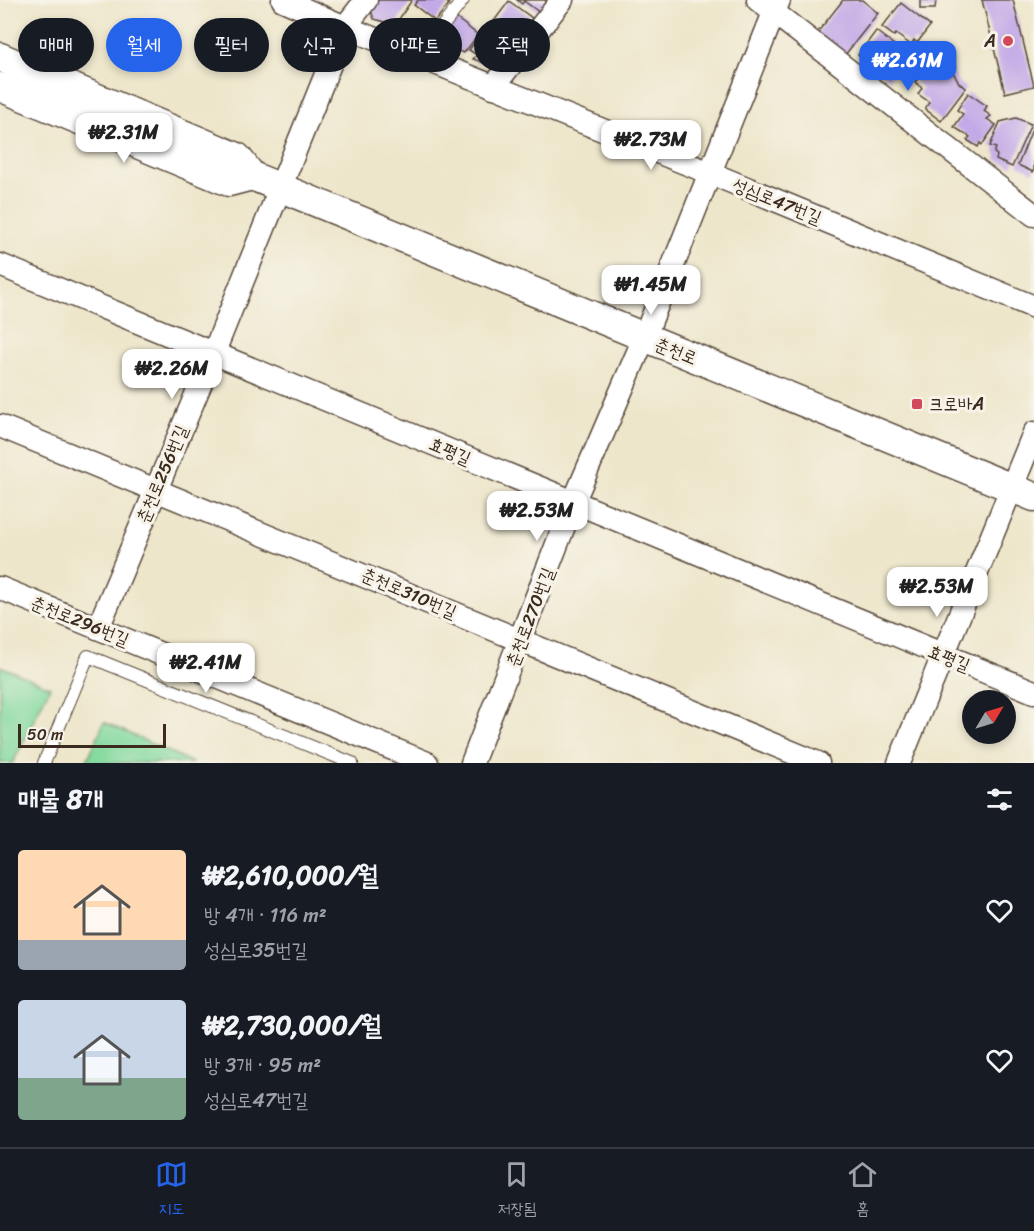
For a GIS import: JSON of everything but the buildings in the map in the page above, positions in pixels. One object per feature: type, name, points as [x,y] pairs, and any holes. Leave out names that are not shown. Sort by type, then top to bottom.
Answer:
[{"type":"street","name":"성심로47번길","points":[[283,0],[324,18]]},
{"type":"street","name":"춘천로256번길","points":[[352,18],[366,0]]},
{"type":"street","points":[[493,87],[562,0]]},
{"type":"street","points":[[770,4],[1034,215]]},
{"type":"street","name":"춘천로270번길","points":[[472,763],[573,503],[644,338],[710,173],[770,4]]},
{"type":"street","name":"춘천로","points":[[0,57],[237,157],[252,176],[1023,492]]},
{"type":"street","name":"춘천로256번길","points":[[98,628],[214,352],[327,72]]},
{"type":"street","name":"성심로47번길","points":[[456,72],[710,173],[1034,307]]},
{"type":"street","name":"춘천로","points":[[0,87],[229,182],[252,176]]},
{"type":"street","name":"효평길","points":[[0,265],[1034,692]]},
{"type":"street","name":"춘천로310번길","points":[[0,426],[818,763]]},
{"type":"street","points":[[899,763],[943,656],[1023,492],[1034,433]]},
{"type":"street","name":"춘천로296번길","points":[[0,588],[427,763]]},
{"type":"lane","points":[[449,18],[463,0]]},
{"type":"lane","points":[[44,763],[88,656],[348,762]]},
{"type":"green space","points":[[0,666],[50,687],[13,763],[0,763]]},
{"type":"green space","points":[[104,722],[193,763],[86,763]]},
{"type":"place","name":"A","points":[[1008,41]]},
{"type":"place","name":"크로바A","points":[[917,404]]}]
